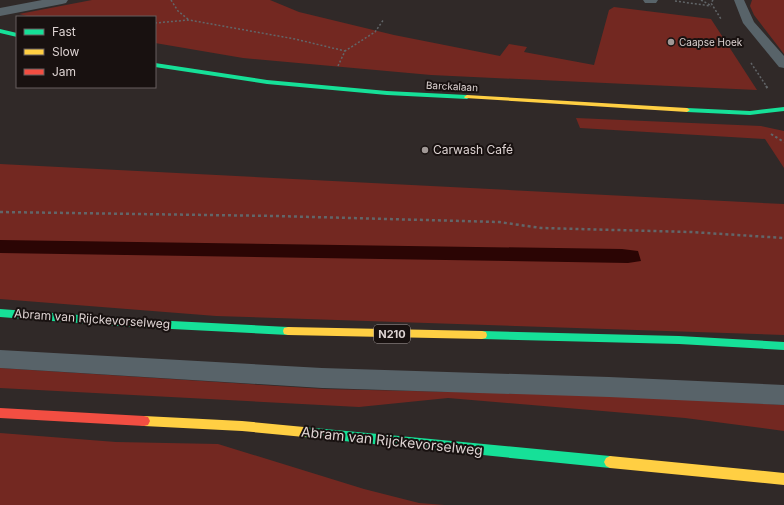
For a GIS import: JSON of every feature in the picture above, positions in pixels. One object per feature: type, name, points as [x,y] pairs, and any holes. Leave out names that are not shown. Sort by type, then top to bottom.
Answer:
[{"type":"main road","points":[[0,30],[16,35]]},
{"type":"main road","name":"Barckalaan","points":[[156,65],[267,82],[387,93],[750,113],[784,109]]},
{"type":"main road","name":"Barckalaan","points":[[750,113],[773,121]]},
{"type":"main road","name":"Abram van Rijckevorselweg","points":[[0,313],[132,323],[288,331],[679,340],[784,346]]},
{"type":"main road","name":"Abram van Rijckevorselweg","points":[[0,413],[242,426],[784,478]]},
{"type":"street","points":[[0,12],[62,0]]},
{"type":"lane","points":[[739,0],[749,23],[784,64]]},
{"type":"lane","points":[[0,360],[322,378],[784,394]]},
{"type":"path","points":[[170,0],[178,11],[189,20]]},
{"type":"path","points":[[672,1],[712,6],[701,0]]},
{"type":"path","points":[[336,69],[345,51],[375,32],[384,19]]},
{"type":"path","points":[[156,23],[189,20],[295,39],[345,51]]},
{"type":"path","points":[[0,212],[276,216],[499,222],[541,228],[691,232],[784,238]]},
{"type":"shaded area","points":[[92,0],[270,0],[299,12],[394,35],[500,56],[509,44],[527,47],[524,52],[594,65],[609,10],[614,7],[711,19],[757,90],[431,75],[243,58],[156,43],[156,16],[27,16],[19,14]]},
{"type":"shaded area","points":[[752,0],[784,0],[784,54],[754,15],[750,6]]},
{"type":"shaded area","points":[[576,118],[761,126],[784,131],[784,168],[765,139],[580,128]]},
{"type":"shaded area","points":[[0,164],[784,204],[784,335],[216,316],[0,299]]},
{"type":"shaded area","points":[[0,240],[622,249],[638,251],[641,261],[628,263],[0,253]]},
{"type":"shaded area","points":[[0,368],[325,389],[628,396],[784,405],[784,431],[685,418],[448,398],[359,407],[0,388]]},
{"type":"shaded area","points":[[0,433],[116,442],[218,444],[364,489],[419,503],[445,505],[0,505]]},
{"type":"traffic: fast","points":[[0,31],[16,35]]},
{"type":"traffic: fast","points":[[156,65],[267,82],[387,93],[467,97]]},
{"type":"traffic: fast","points":[[687,110],[750,113],[784,109]]},
{"type":"traffic: fast","points":[[0,313],[132,323],[288,331]]},
{"type":"traffic: fast","points":[[482,335],[679,340],[784,346]]},
{"type":"traffic: fast","points":[[304,432],[610,462]]},
{"type":"traffic: slow","points":[[467,97],[687,110]]},
{"type":"traffic: slow","points":[[288,331],[482,335]]},
{"type":"traffic: slow","points":[[144,421],[242,426],[304,432]]},
{"type":"traffic: slow","points":[[610,462],[784,479]]},
{"type":"traffic: jam","points":[[0,413],[144,421]]},
{"type":"place","name":"Caapse Hoek","points":[[671,42]]},
{"type":"place","name":"Carwash Café","points":[[425,150]]}]
